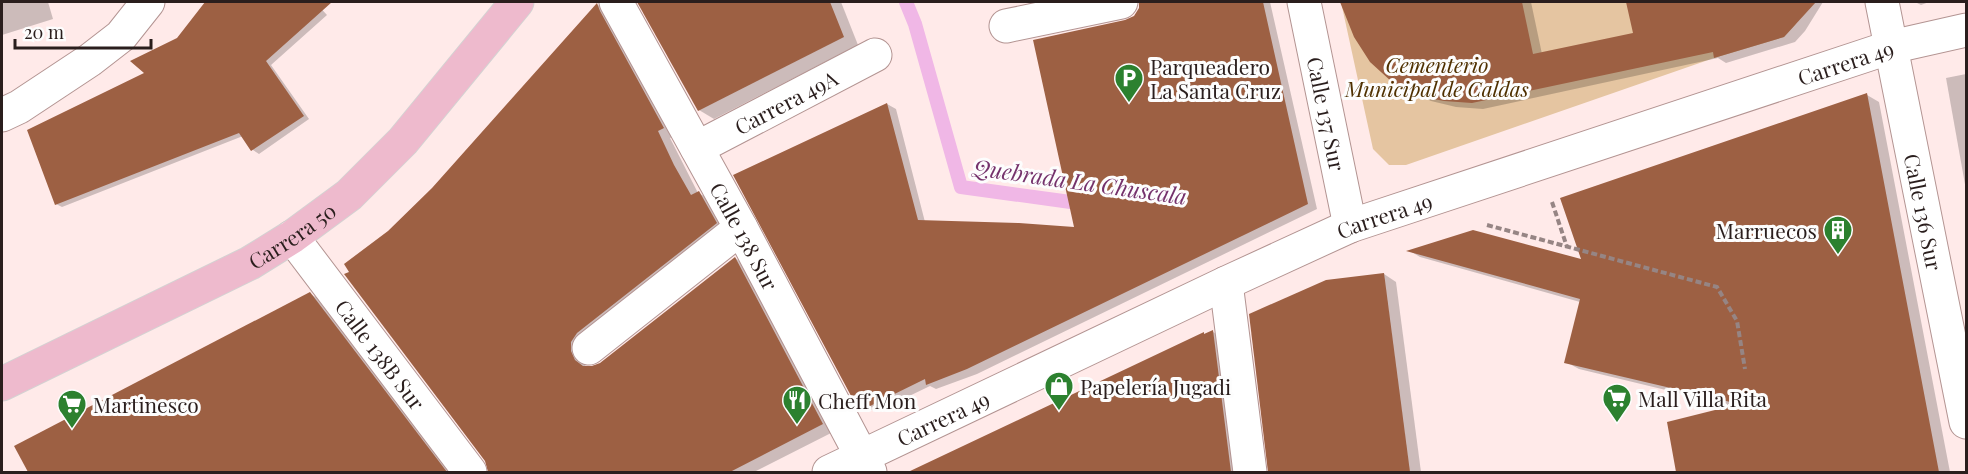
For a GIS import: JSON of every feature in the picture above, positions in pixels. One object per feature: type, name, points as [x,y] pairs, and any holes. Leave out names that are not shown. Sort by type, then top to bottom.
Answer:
[{"type":"main road","name":"Carrera 50","points":[[2,384],[250,263],[292,237],[349,195],[403,141],[517,2]]},
{"type":"street","points":[[2,115],[19,107],[90,60],[121,36],[148,2]]},
{"type":"street","name":"Calle 138 Sur","points":[[616,2],[741,228],[867,464]]},
{"type":"street","points":[[1006,26],[1121,2]]},
{"type":"street","name":"Calle 137 Sur","points":[[1304,2],[1350,226]]},
{"type":"street","name":"Calle 136 Sur","points":[[1882,2],[1966,422]]},
{"type":"street","name":"Carrera 49","points":[[829,472],[867,464],[1226,282],[1350,226],[1891,47],[1966,30]]},
{"type":"street","name":"Carrera 49A","points":[[697,148],[875,55]]},
{"type":"street","points":[[589,348],[741,228]]},
{"type":"street","name":"Calle 138B Sur","points":[[292,237],[470,472]]},
{"type":"street","points":[[1226,282],[1250,472]]},
{"type":"path","points":[[1550,196],[1568,247]]},
{"type":"path","points":[[1487,225],[1717,287],[1737,321],[1745,369]]},
{"type":"green space","name":"Cementerio Municipal de Caldas","points":[[1341,2],[1810,2],[1784,37],[1714,58],[1406,165],[1389,165],[1373,149]]},
{"type":"building","points":[[205,2],[332,2],[266,61],[304,116],[251,151],[239,133],[55,205],[27,130],[144,73],[130,61],[177,38]]},
{"type":"building","points":[[637,2],[830,2],[844,37],[698,111]]},
{"type":"building","points":[[1139,2],[1263,2],[1308,204],[967,369],[926,385],[925,379],[866,408],[863,404],[857,407],[733,175],[887,103],[918,220],[1074,227],[1033,40],[1125,20],[1134,16],[1139,8]]},
{"type":"building","name":"Cementerio Municipal de Caldas","points":[[1340,2],[1522,2],[1533,54],[1633,33],[1626,2],[1816,2],[1784,37],[1714,58],[1713,52],[1472,103],[1418,96],[1392,82],[1370,62],[1354,37]]},
{"type":"building","points":[[597,3],[664,128],[658,131],[674,165],[691,195],[699,191],[717,223],[577,333],[571,342],[571,351],[575,360],[583,366],[600,363],[735,257],[823,424],[730,472],[488,472],[485,461],[344,274],[349,272],[344,264],[388,231],[432,188]]},
{"type":"building","points":[[1867,93],[1939,472],[1676,472],[1667,422],[1739,404],[1564,363],[1580,299],[1406,251],[1473,230],[1581,259],[1560,198]]},
{"type":"building","points":[[1384,273],[1410,472],[1268,472],[1249,314],[1326,280]]},
{"type":"building","points":[[310,292],[447,472],[28,472],[14,446]]},
{"type":"building","points":[[1213,330],[1231,472],[908,472],[1204,332],[1204,334]]},
{"type":"waterway","name":"Quebrada La Chuscala","points":[[906,2],[915,24],[961,187],[1085,204]]},
{"type":"place","name":"Parqueadero La Santa Cruz","points":[[1129,104]]},
{"type":"place","name":"Marruecos","points":[[1838,256]]},
{"type":"place","name":"Papelería Jugadi","points":[[1059,412]]},
{"type":"place","name":"Mall Villa Rita","points":[[1617,424]]},
{"type":"place","name":"Cheff Mon","points":[[797,426]]},
{"type":"place","name":"Martinesco","points":[[72,430]]}]
